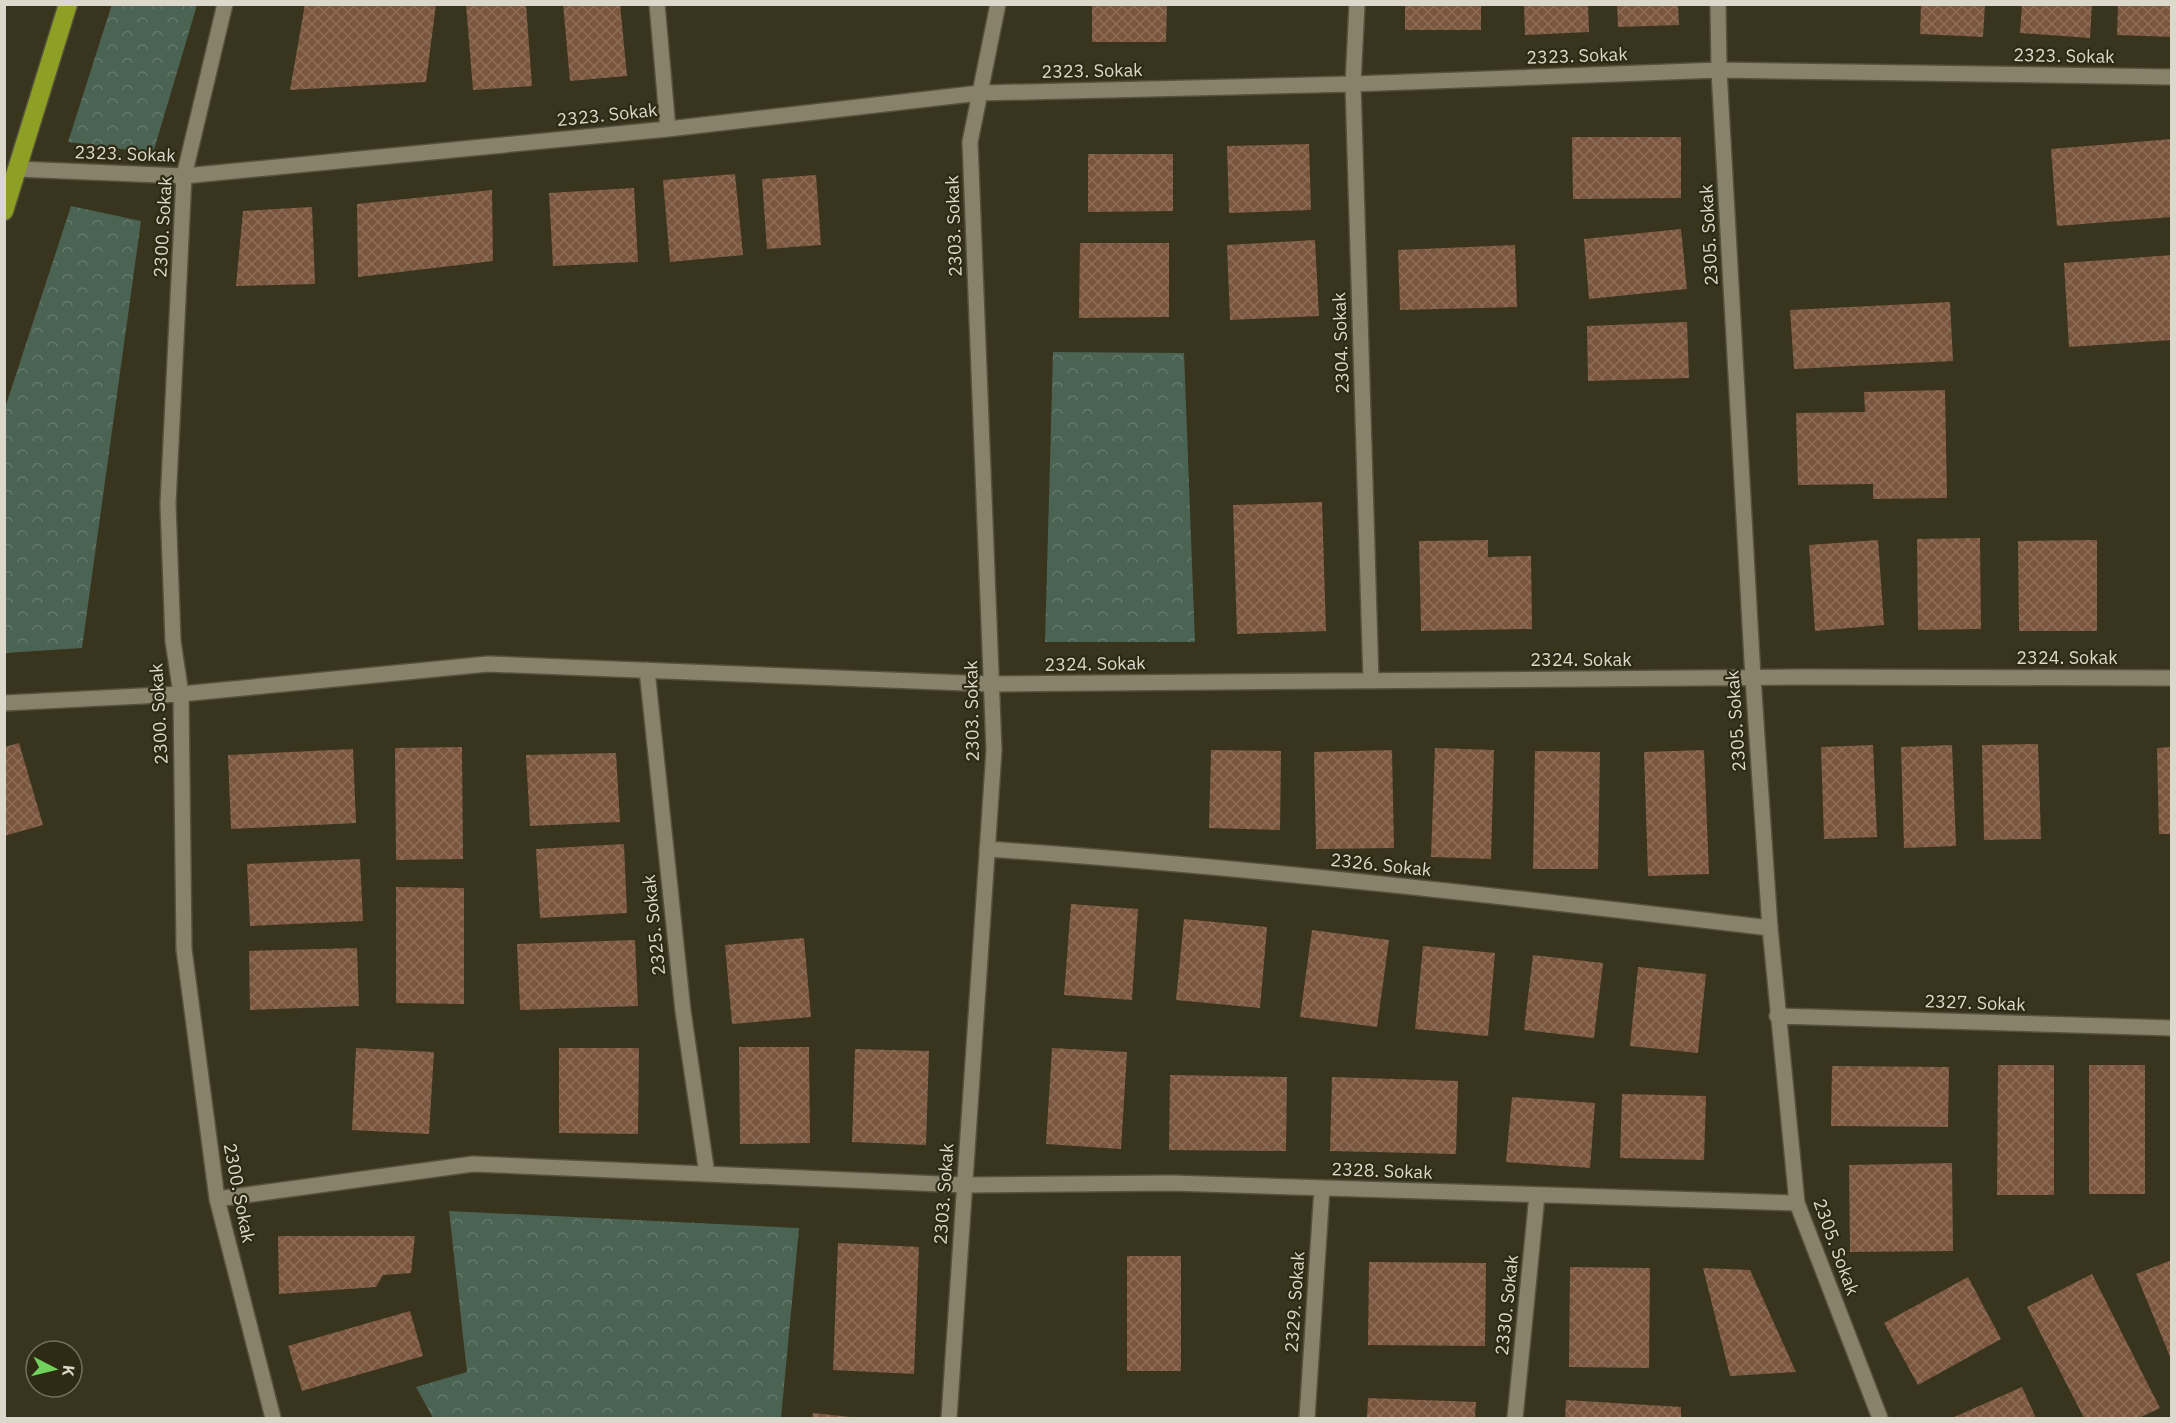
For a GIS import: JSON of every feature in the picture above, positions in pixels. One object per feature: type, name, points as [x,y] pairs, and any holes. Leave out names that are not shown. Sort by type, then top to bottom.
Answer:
[{"type":"highway","points":[[4,211],[68,4]]},
{"type":"street","name":"2300. Sokak","points":[[225,4],[184,176],[168,504],[173,641],[181,694],[184,949],[217,1199],[273,1419]]},
{"type":"street","points":[[657,4],[668,129]]},
{"type":"street","name":"2303. Sokak","points":[[949,1419],[994,750],[970,142],[998,4]]},
{"type":"street","name":"2304. Sokak","points":[[1357,4],[1353,84],[1371,681]]},
{"type":"street","name":"2305. Sokak","points":[[1718,4],[1719,70],[1753,678],[1777,1016],[1797,1203],[1880,1419]]},
{"type":"street","name":"2323. Sokak","points":[[17,169],[184,176],[668,129],[980,93],[1353,84],[1719,70],[2172,77]]},
{"type":"street","name":"2324. Sokak","points":[[4,703],[181,694],[488,664],[991,684],[1753,678],[2172,678]]},
{"type":"street","name":"2325. Sokak","points":[[647,670],[683,1011],[707,1174]]},
{"type":"street","name":"2326. Sokak","points":[[987,849],[1080,855],[1491,895],[1770,928]]},
{"type":"street","name":"2327. Sokak","points":[[1777,1016],[2172,1028]]},
{"type":"street","name":"2328. Sokak","points":[[217,1199],[473,1164],[965,1185],[1171,1183],[1797,1203]]},
{"type":"street","name":"2329. Sokak","points":[[1307,1419],[1322,1188]]},
{"type":"street","name":"2330. Sokak","points":[[1515,1419],[1537,1195]]},
{"type":"green space","points":[[112,4],[197,5],[153,153],[68,142]]},
{"type":"green space","points":[[71,206],[141,221],[82,648],[5,653],[5,408]]},
{"type":"green space","points":[[1053,352],[1184,353],[1195,642],[1045,642]]},
{"type":"green space","points":[[449,1211],[799,1228],[781,1418],[433,1418],[416,1387],[467,1372]]},
{"type":"building","points":[[305,4],[436,4],[426,82],[290,90]]},
{"type":"building","points":[[466,4],[526,4],[532,86],[473,90]]},
{"type":"building","points":[[563,4],[620,4],[627,76],[570,81]]},
{"type":"building","points":[[1092,4],[1167,4],[1166,42],[1092,42]]},
{"type":"building","points":[[1405,4],[1481,4],[1481,30],[1405,30]]},
{"type":"building","points":[[1524,4],[1588,4],[1589,32],[1525,35]]},
{"type":"building","points":[[1617,4],[1678,4],[1679,25],[1618,27]]},
{"type":"building","points":[[1921,4],[1985,4],[1983,37],[1920,34]]},
{"type":"building","points":[[2022,4],[2092,4],[2090,38],[2020,33]]},
{"type":"building","points":[[2118,4],[2172,4],[2172,37],[2117,35]]},
{"type":"building","points":[[1572,137],[1681,137],[1681,198],[1573,199]]},
{"type":"building","points":[[2172,139],[2172,217],[2057,226],[2051,149]]},
{"type":"building","points":[[1309,144],[1311,210],[1229,213],[1227,146]]},
{"type":"building","points":[[1088,154],[1173,154],[1173,211],[1088,212]]},
{"type":"building","points":[[735,174],[743,255],[670,262],[663,180]]},
{"type":"building","points":[[816,175],[821,245],[767,249],[762,179]]},
{"type":"building","points":[[634,188],[638,262],[553,266],[549,193]]},
{"type":"building","points":[[492,190],[493,261],[358,277],[357,204]]},
{"type":"building","points":[[312,207],[315,284],[236,286],[243,211]]},
{"type":"building","points":[[1681,229],[1687,289],[1589,299],[1584,239]]},
{"type":"building","points":[[1315,240],[1319,316],[1230,320],[1227,245]]},
{"type":"building","points":[[1080,243],[1169,243],[1169,317],[1079,318]]},
{"type":"building","points":[[1515,245],[1517,307],[1400,310],[1398,250]]},
{"type":"building","points":[[2172,255],[2172,340],[2069,347],[2064,263]]},
{"type":"building","points":[[1950,302],[1953,361],[1794,369],[1790,310]]},
{"type":"building","points":[[1687,322],[1689,378],[1588,381],[1587,326]]},
{"type":"building","points":[[1945,390],[1947,498],[1873,499],[1873,484],[1798,485],[1796,413],[1865,412],[1864,392]]},
{"type":"building","points":[[1322,502],[1326,631],[1237,634],[1233,505]]},
{"type":"building","points":[[1980,538],[1981,629],[1918,630],[1917,539]]},
{"type":"building","points":[[1488,540],[1488,557],[1531,556],[1532,629],[1421,631],[1419,541]]},
{"type":"building","points":[[1878,540],[1884,625],[1815,631],[1809,545]]},
{"type":"building","points":[[2097,540],[2097,631],[2019,631],[2018,541]]},
{"type":"building","points":[[19,743],[43,825],[4,836],[4,747]]},
{"type":"building","points":[[2038,744],[2041,839],[1984,840],[1982,745]]},
{"type":"building","points":[[1873,745],[1877,837],[1824,839],[1821,747]]},
{"type":"building","points":[[1952,745],[1956,846],[1904,848],[1901,747]]},
{"type":"building","points":[[462,747],[463,859],[396,860],[395,748]]},
{"type":"building","points":[[2172,747],[2172,834],[2159,834],[2157,748]]},
{"type":"building","points":[[1435,748],[1494,750],[1491,859],[1431,857]]},
{"type":"building","points":[[353,749],[356,823],[231,829],[228,755]]},
{"type":"building","points":[[1211,750],[1281,751],[1280,830],[1209,828]]},
{"type":"building","points":[[1392,750],[1394,848],[1316,849],[1314,752]]},
{"type":"building","points":[[1704,750],[1709,874],[1648,876],[1644,752]]},
{"type":"building","points":[[1535,751],[1600,752],[1598,869],[1533,869]]},
{"type":"building","points":[[616,753],[620,822],[530,826],[526,755]]},
{"type":"building","points":[[624,844],[627,913],[540,918],[536,849]]},
{"type":"building","points":[[360,859],[363,921],[250,926],[247,864]]},
{"type":"building","points":[[396,887],[464,888],[464,1004],[396,1003]]},
{"type":"building","points":[[1071,904],[1138,909],[1132,1000],[1064,995]]},
{"type":"building","points":[[1184,919],[1267,927],[1260,1008],[1176,1000]]},
{"type":"building","points":[[1312,930],[1389,940],[1377,1027],[1300,1017]]},
{"type":"building","points":[[804,938],[811,1017],[732,1024],[725,945]]},
{"type":"building","points":[[635,940],[638,1006],[520,1010],[517,944]]},
{"type":"building","points":[[1423,946],[1495,953],[1488,1036],[1415,1029]]},
{"type":"building","points":[[357,948],[359,1006],[250,1010],[249,951]]},
{"type":"building","points":[[1533,955],[1603,963],[1594,1038],[1524,1030]]},
{"type":"building","points":[[1638,967],[1706,974],[1698,1053],[1630,1046]]},
{"type":"building","points":[[739,1047],[809,1047],[810,1143],[740,1144]]},
{"type":"building","points":[[356,1048],[434,1052],[429,1134],[352,1130]]},
{"type":"building","points":[[559,1048],[639,1048],[638,1134],[559,1133]]},
{"type":"building","points":[[1052,1048],[1127,1052],[1121,1149],[1046,1144]]},
{"type":"building","points":[[855,1049],[929,1051],[926,1145],[852,1142]]},
{"type":"building","points":[[1998,1065],[2054,1065],[2054,1195],[1997,1195]]},
{"type":"building","points":[[2089,1065],[2145,1065],[2145,1194],[2089,1194]]},
{"type":"building","points":[[1832,1066],[1949,1067],[1948,1127],[1831,1126]]},
{"type":"building","points":[[1170,1075],[1287,1077],[1286,1151],[1169,1150]]},
{"type":"building","points":[[1332,1077],[1458,1081],[1456,1154],[1330,1151]]},
{"type":"building","points":[[1622,1094],[1706,1096],[1704,1160],[1620,1158]]},
{"type":"building","points":[[1512,1097],[1595,1103],[1590,1168],[1506,1162]]},
{"type":"building","points":[[1952,1163],[1953,1251],[1850,1252],[1849,1165]]},
{"type":"building","points":[[278,1236],[415,1236],[411,1273],[383,1275],[376,1287],[279,1294]]},
{"type":"building","points":[[838,1243],[919,1247],[914,1374],[833,1370]]},
{"type":"building","points":[[1127,1256],[1181,1256],[1181,1371],[1127,1371]]},
{"type":"building","points":[[2172,1260],[2172,1359],[2171,1359],[2136,1274]]},
{"type":"building","points":[[1369,1262],[1486,1263],[1485,1346],[1368,1345]]},
{"type":"building","points":[[1570,1267],[1650,1268],[1649,1368],[1569,1367]]},
{"type":"building","points":[[1703,1268],[1750,1270],[1796,1372],[1730,1376]]},
{"type":"building","points":[[2092,1274],[2160,1408],[2139,1418],[2084,1418],[2027,1307]]},
{"type":"building","points":[[1968,1277],[2001,1339],[1918,1385],[1884,1323]]},
{"type":"building","points":[[410,1311],[423,1356],[302,1391],[288,1346]]},
{"type":"building","points":[[2022,1387],[2036,1418],[1952,1418]]},
{"type":"building","points":[[1368,1398],[1476,1402],[1475,1418],[1367,1418]]},
{"type":"building","points":[[1566,1400],[1681,1407],[1681,1418],[1565,1418]]},
{"type":"building","points":[[813,1413],[851,1417],[851,1418],[812,1418]]}]
